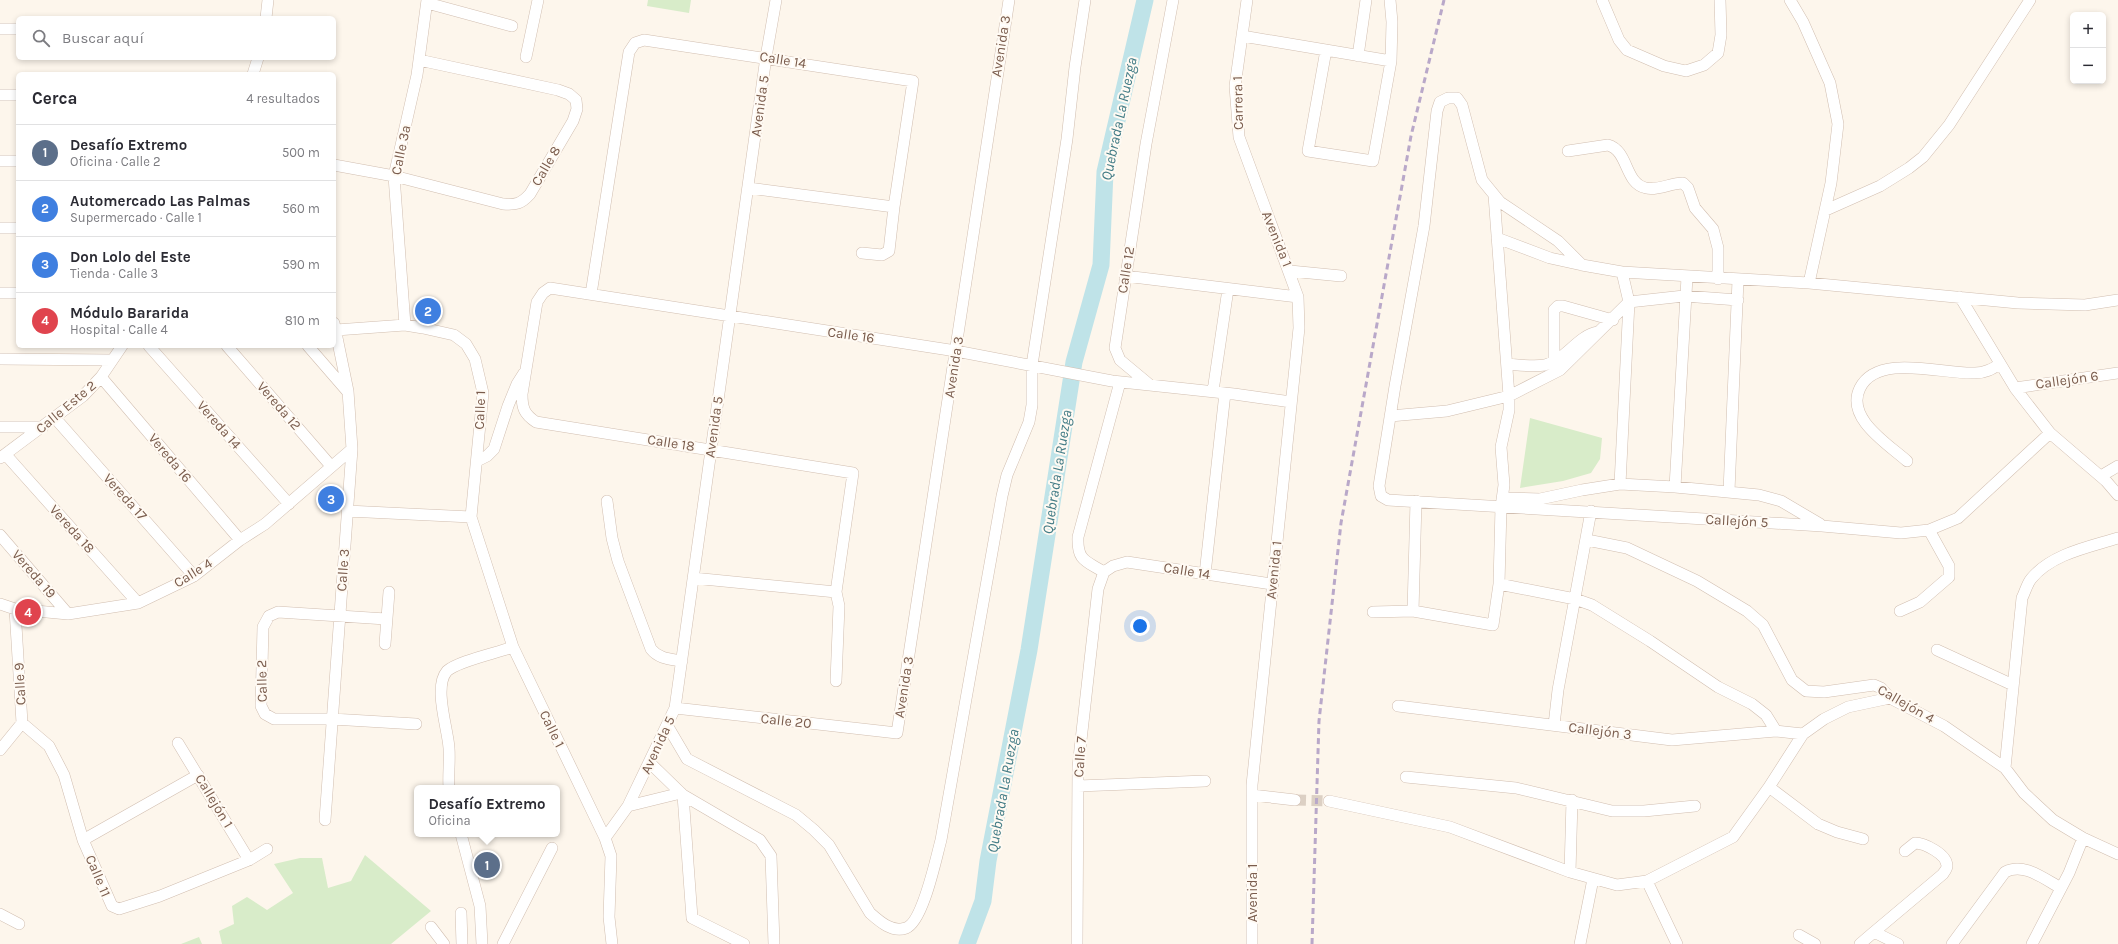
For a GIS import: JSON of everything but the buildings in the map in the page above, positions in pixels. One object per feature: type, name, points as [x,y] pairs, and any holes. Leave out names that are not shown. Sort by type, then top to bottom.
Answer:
[{"type":"street","points":[[266,16],[268,0]]},
{"type":"street","points":[[526,57],[538,0]]},
{"type":"street","name":"Avenida 5","points":[[605,838],[628,806],[675,708],[749,188],[766,57],[776,0]]},
{"type":"street","name":"Avenida 3","points":[[897,733],[1009,0]]},
{"type":"street","points":[[668,725],[687,759],[796,815],[814,830],[829,845],[870,913],[879,921],[888,927],[896,929],[906,928],[913,922],[919,912],[941,840],[1002,496],[1007,475],[1029,422],[1032,405],[1032,366],[1067,139],[1075,67],[1085,0]]},
{"type":"street","name":"Calle 12","points":[[1151,385],[1120,360],[1115,348],[1146,144],[1173,0]]},
{"type":"street","name":"Carrera 1","points":[[1247,0],[1235,86],[1236,116],[1243,151],[1262,203]]},
{"type":"street","points":[[1358,56],[1366,0]]},
{"type":"street","points":[[1326,50],[1308,151],[1373,161],[1392,61],[1392,22],[1390,0]]},
{"type":"street","points":[[1602,0],[1619,40],[1627,50],[1664,66],[1686,71],[1704,65],[1718,52],[1720,36],[1720,0]]},
{"type":"street","points":[[1790,0],[1803,22],[1830,83],[1838,124],[1831,183],[1809,283]]},
{"type":"street","points":[[1826,210],[1880,186],[1909,168],[1923,156],[1949,125],[2030,0]]},
{"type":"street","points":[[427,2],[512,26]]},
{"type":"street","name":"Calle 3a","points":[[406,325],[394,176],[420,60],[427,2]]},
{"type":"street","points":[[0,29],[16,29]]},
{"type":"street","points":[[1242,36],[1392,61]]},
{"type":"street","name":"Calle 14","points":[[591,294],[629,52],[635,43],[644,40],[766,57],[913,81],[894,207]]},
{"type":"street","points":[[254,72],[257,60]]},
{"type":"street","name":"Calle 8","points":[[336,165],[394,176],[503,204],[515,205],[523,202],[530,194],[573,121],[577,109],[576,100],[568,94],[558,90],[420,60]]},
{"type":"street","points":[[0,95],[16,95]]},
{"type":"street","points":[[1579,347],[1560,370],[1509,396],[1447,411],[1390,416],[1424,226],[1437,111],[1440,102],[1448,98],[1457,98],[1462,105],[1482,180],[1500,202],[1558,241],[1582,265]]},
{"type":"street","points":[[1568,151],[1608,145],[1619,151],[1634,182],[1640,186],[1655,189],[1675,183],[1683,183],[1688,188],[1696,208],[1713,229],[1718,248],[1718,279]]},
{"type":"street","points":[[0,161],[16,161]]},
{"type":"street","points":[[749,188],[894,207],[889,251],[882,255],[862,253]]},
{"type":"street","points":[[1373,612],[1413,611],[1493,625],[1499,584],[1502,503],[1505,477],[1501,447],[1509,410],[1508,364],[1494,195]]},
{"type":"street","name":"Avenida 1","points":[[1252,944],[1252,795],[1272,584],[1299,328],[1298,296],[1290,271],[1262,203]]},
{"type":"street","points":[[0,228],[16,228]]},
{"type":"street","points":[[1497,238],[1550,258],[1622,272],[1718,279],[1809,283],[2018,303],[2085,305],[2118,300]]},
{"type":"street","points":[[1290,271],[1341,276]]},
{"type":"street","points":[[1620,484],[1629,302],[1622,272]]},
{"type":"street","points":[[1125,276],[1298,296]]},
{"type":"street","points":[[1675,487],[1684,296],[1687,277]]},
{"type":"street","points":[[1729,491],[1738,280]]},
{"type":"street","name":"Calle 16","points":[[527,370],[538,302],[543,293],[550,288],[730,318],[956,351],[1116,382],[1151,385]]},
{"type":"street","points":[[1213,391],[1228,289]]},
{"type":"street","points":[[0,293],[16,293]]},
{"type":"street","points":[[1508,364],[1534,366],[1550,363],[1579,347],[1601,332],[1629,302],[1684,296],[1738,300]]},
{"type":"street","points":[[1960,297],[2015,388],[2050,433],[2101,476],[2118,494]]},
{"type":"street","points":[[1546,377],[1550,363],[1554,310],[1558,306],[1563,306],[1612,320]]},
{"type":"street","name":"Calle 1","points":[[336,326],[406,325],[454,335],[466,344],[475,359],[483,393],[471,517],[513,647],[605,838],[611,856],[609,917],[612,944]]},
{"type":"street","name":"Calle 3","points":[[326,820],[352,449],[348,392],[336,331]]},
{"type":"street","name":"Calle Este 2","points":[[3,457],[83,396],[101,377],[121,348]]},
{"type":"street","name":"Vereda 14","points":[[151,348],[289,504]]},
{"type":"street","name":"Vereda 12","points":[[229,348],[331,466]]},
{"type":"street","points":[[310,348],[348,392]]},
{"type":"street","points":[[0,359],[112,360]]},
{"type":"street","points":[[1907,462],[1881,438],[1857,411],[1855,398],[1860,386],[1869,378],[1895,368],[1921,367],[1974,373],[1987,372],[2000,364]]},
{"type":"street","points":[[477,461],[487,456],[494,449],[517,384],[527,370]]},
{"type":"street","name":"Calle 18","points":[[527,370],[522,394],[522,406],[527,416],[536,422],[853,473],[836,592]]},
{"type":"street","name":"Callejón 6","points":[[2015,388],[2118,373]]},
{"type":"street","name":"Vereda 16","points":[[101,377],[240,540]]},
{"type":"street","points":[[1104,572],[1082,558],[1078,550],[1078,537],[1116,382]]},
{"type":"street","points":[[1151,385],[1213,391],[1291,402]]},
{"type":"street","points":[[1205,574],[1225,393]]},
{"type":"street","name":"Callejón 5","points":[[1390,416],[1379,486],[1381,496],[1388,500],[1502,503],[1591,511],[1822,526],[1901,533],[1929,530],[1958,518],[2050,433]]},
{"type":"street","name":"Vereda 17","points":[[56,418],[194,576]]},
{"type":"street","points":[[0,427],[43,427]]},
{"type":"street","name":"Calle 4","points":[[0,604],[15,609],[68,614],[138,603],[194,576],[240,540],[265,524],[352,449]]},
{"type":"street","name":"Vereda 18","points":[[3,457],[138,603]]},
{"type":"street","points":[[2101,476],[2118,466]]},
{"type":"street","points":[[1502,503],[1540,499],[1620,484],[1675,487],[1759,495],[1780,501],[1822,526]]},
{"type":"street","points":[[607,501],[612,538],[618,560],[651,649],[656,655],[662,658],[682,661]]},
{"type":"street","points":[[1413,611],[1416,501]]},
{"type":"street","points":[[347,511],[471,517]]},
{"type":"street","points":[[1554,725],[1558,690],[1587,540],[1591,511]]},
{"type":"street","points":[[1900,611],[1920,602],[1949,577],[1949,566],[1929,530]]},
{"type":"street","name":"Vereda 19","points":[[0,535],[68,614]]},
{"type":"street","points":[[2005,768],[2022,598],[2031,579],[2044,567],[2061,557],[2118,538]]},
{"type":"street","name":"Callejón 4","points":[[1587,540],[1627,548],[1697,581],[1748,611],[1763,625],[1792,680],[1806,691],[1824,692],[1874,685],[1881,688],[1890,698],[1944,726],[2005,768],[2024,793],[2053,820],[2083,838],[2118,854]]},
{"type":"street","name":"Calle 14","points":[[1104,572],[1113,566],[1127,562],[1272,584]]},
{"type":"street","name":"Calle 7","points":[[1077,944],[1078,767],[1089,654],[1098,589],[1104,572]]},
{"type":"street","points":[[693,578],[836,592],[839,606],[836,681]]},
{"type":"street","points":[[1499,584],[1575,599],[1592,605],[1650,641],[1718,687],[1752,704],[1766,715],[1776,731]]},
{"type":"street","points":[[385,644],[389,592]]},
{"type":"street","name":"Calle 9","points":[[0,750],[22,723],[15,609]]},
{"type":"street","name":"Calle 2","points":[[386,619],[278,612],[269,616],[263,628],[260,690],[261,706],[265,714],[274,719],[332,719],[416,724]]},
{"type":"street","points":[[449,785],[449,748],[441,690],[442,680],[448,671],[456,666],[513,647]]},
{"type":"street","points":[[1937,650],[2013,685]]},
{"type":"street","points":[[1329,801],[1450,827],[1570,872],[1617,886],[1647,881],[1733,837],[1769,787],[1803,734],[1824,719],[1848,707],[1890,698]]},
{"type":"street","name":"Callejón 3","points":[[1398,706],[1672,740],[1776,731],[1803,734]]},
{"type":"street","name":"Calle 20","points":[[675,708],[897,733]]},
{"type":"street","name":"Calle 11","points":[[22,723],[49,746],[64,775],[83,840],[112,906],[119,908],[160,896],[249,860],[267,849]]},
{"type":"street","name":"Callejón 1","points":[[178,743],[249,860]]},
{"type":"street","points":[[650,762],[682,794],[760,840],[771,856],[774,944]]},
{"type":"street","points":[[83,840],[198,775]]},
{"type":"street","points":[[1406,777],[1516,788],[1572,800],[1612,811],[1630,812],[1695,806]]},
{"type":"street","points":[[1078,786],[1204,781]]},
{"type":"street","points":[[1769,787],[1818,824],[1863,839]]},
{"type":"street","points":[[628,806],[682,794]]},
{"type":"street","points":[[682,794],[692,918],[744,944]]},
{"type":"street","points":[[1252,795],[1295,800]]},
{"type":"street","points":[[1570,872],[1572,800]]},
{"type":"street","points":[[462,837],[480,906],[482,944]]},
{"type":"street","points":[[2032,944],[2061,888],[2083,838]]},
{"type":"street","points":[[1860,944],[1931,885],[1943,874],[1946,869],[1946,861],[1942,856],[1925,845],[1915,843],[1905,851]]},
{"type":"street","points":[[504,944],[552,848]]},
{"type":"street","points":[[1952,944],[2005,872],[2013,868],[2022,868],[2061,888]]},
{"type":"street","points":[[1580,944],[1593,879]]},
{"type":"street","points":[[1647,881],[1677,944]]},
{"type":"street","points":[[461,913],[462,944]]},
{"type":"street","points":[[0,914],[19,924]]},
{"type":"street","points":[[431,927],[444,944]]},
{"type":"street","points":[[1874,932],[1898,944]]},
{"type":"street","points":[[1799,935],[1815,944]]},
{"type":"green space","points":[[648,0],[691,0],[689,13],[647,6]]},
{"type":"green space","points":[[1530,418],[1602,438],[1600,459],[1591,473],[1563,481],[1520,488]]},
{"type":"green space","points":[[365,855],[431,911],[391,944],[222,944],[219,931],[234,924],[232,906],[247,897],[267,910],[293,893],[274,864],[300,858],[322,858],[328,888],[351,881]]},
{"type":"green space","points":[[199,937],[202,944],[181,944]]},
{"type":"waterway","name":"Quebrada La Ruezga","points":[[967,944],[983,901],[988,861],[1029,650],[1074,362],[1101,265],[1105,172],[1145,0]]},
{"type":"tunnel","points":[[1295,800],[1329,801]]},
{"type":"railway","points":[[1312,944],[1319,721],[1341,523],[1411,136],[1444,0]]},
{"type":"place","name":"Automercado Las Palmas","points":[[428,311]]},
{"type":"place","name":"Don Lolo del Este","points":[[331,499]]},
{"type":"place","name":"Módulo Bararida","points":[[28,612]]},
{"type":"place","name":"Desafío Extremo","points":[[487,865]]}]
